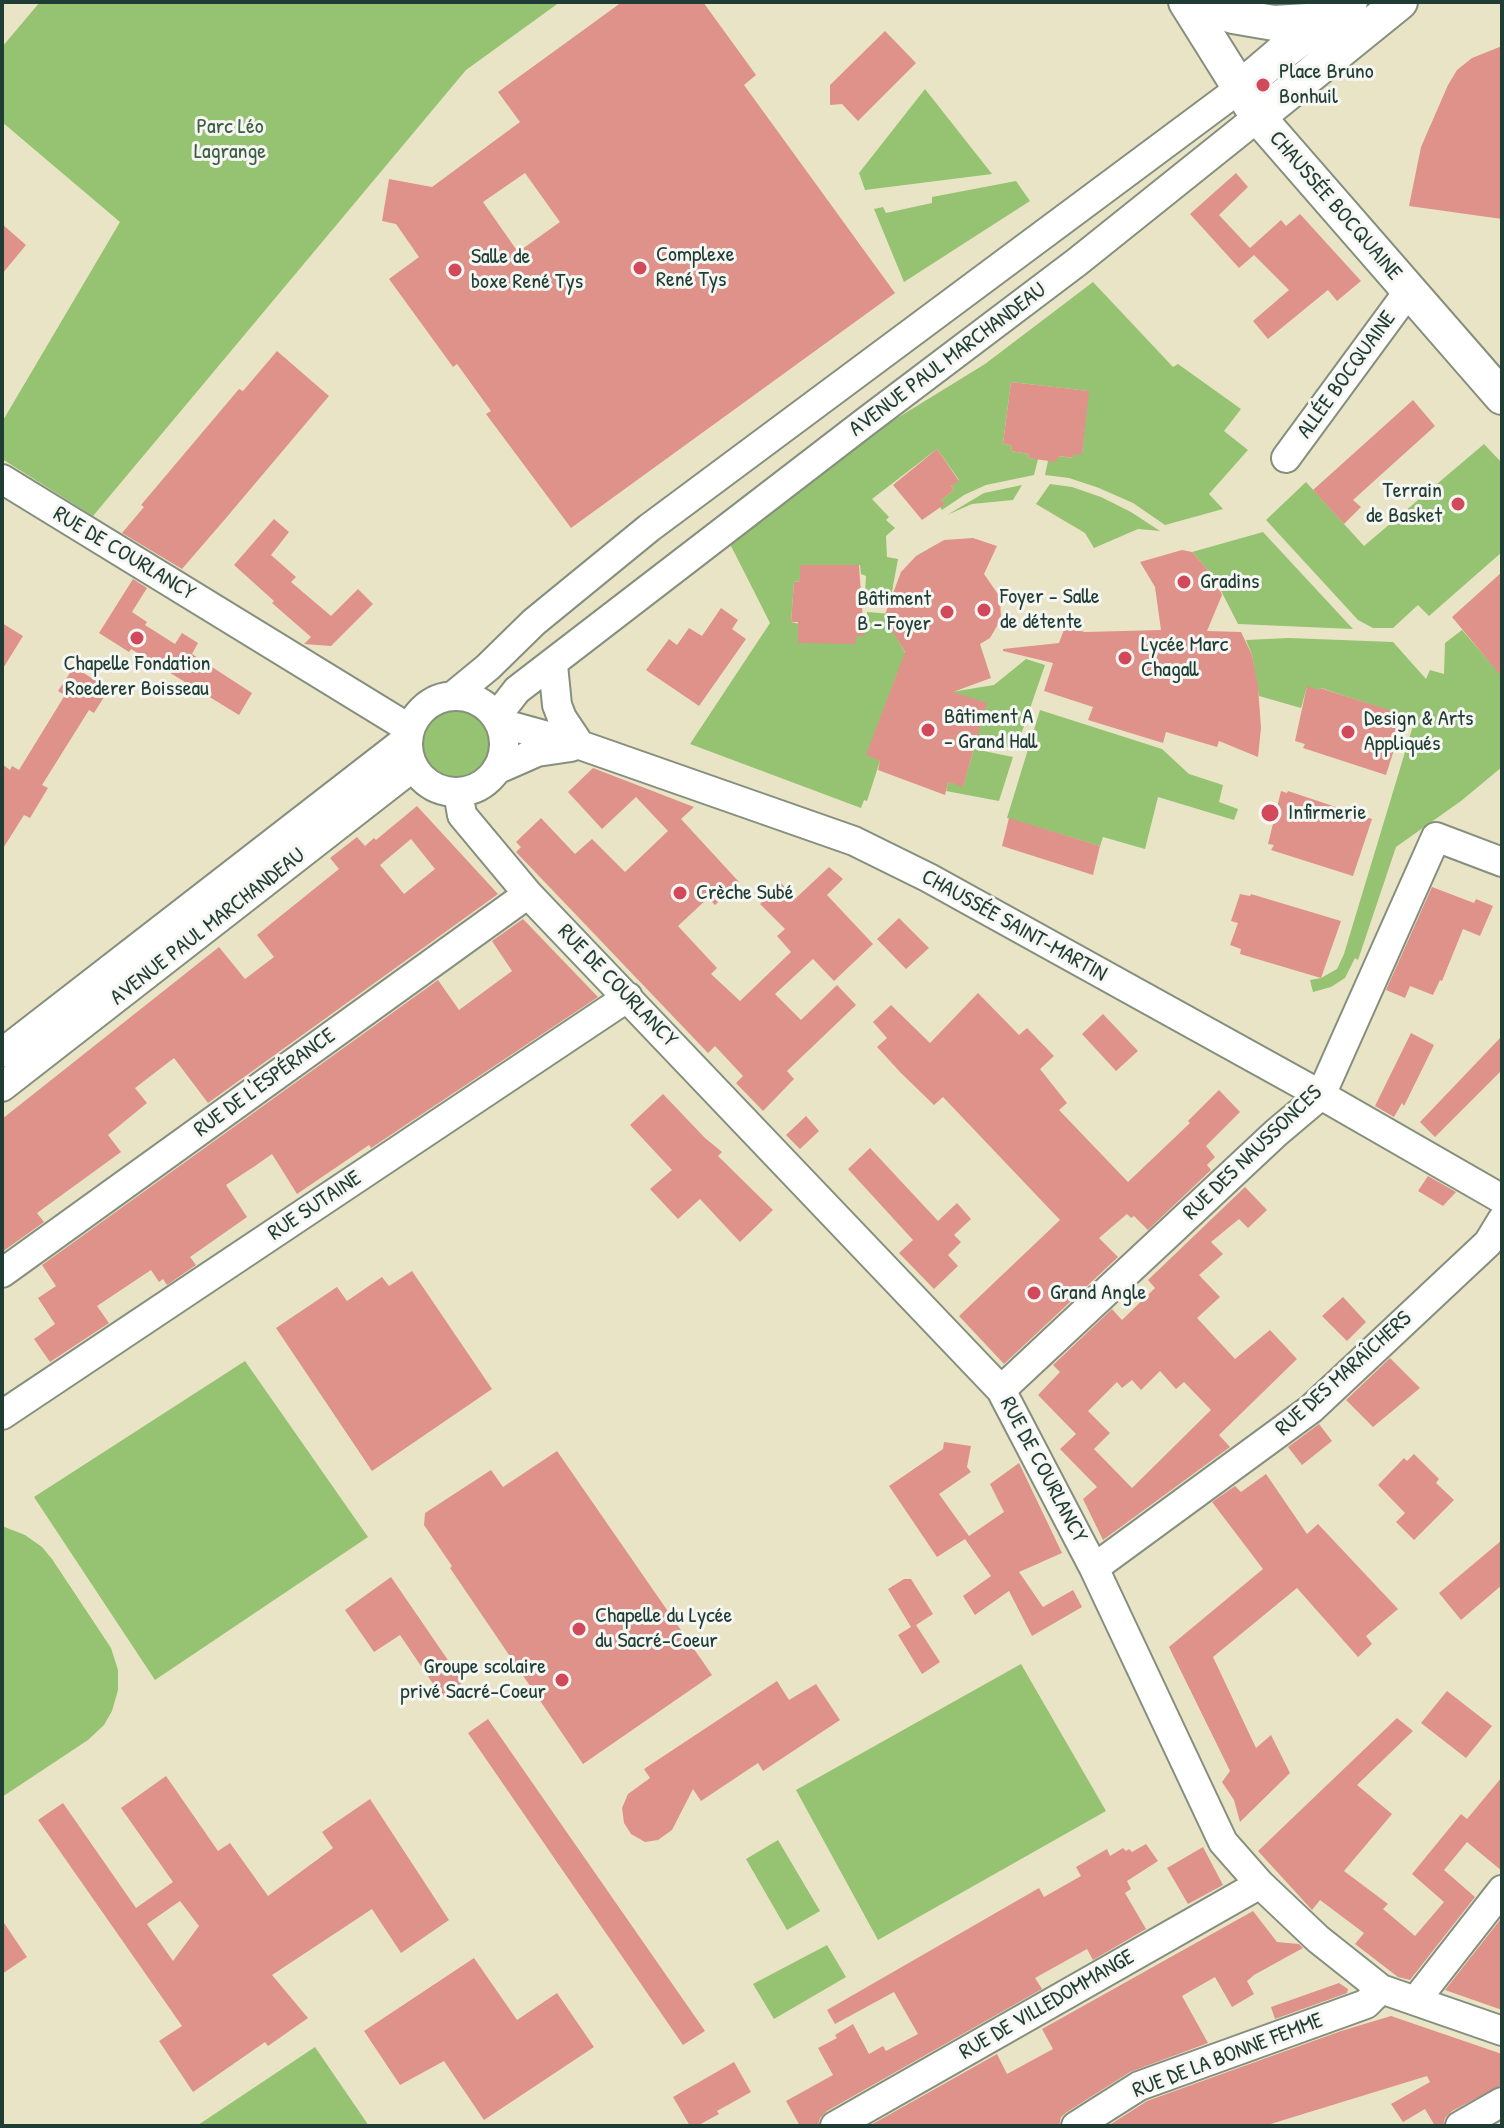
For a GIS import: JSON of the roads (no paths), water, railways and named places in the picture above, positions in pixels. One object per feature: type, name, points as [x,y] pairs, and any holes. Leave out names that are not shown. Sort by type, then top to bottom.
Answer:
[{"type":"main road","name":"CHAUSSÉE BOCQUAINE","points":[[1186,2],[1258,117],[1502,397]]},
{"type":"main road","points":[[1199,2],[1233,16],[1274,23],[1337,11]]},
{"type":"main road","name":"AVENUE PAUL MARCHANDEAU","points":[[1258,117],[1400,2]]},
{"type":"main road","name":"AVENUE PAUL MARCHANDEAU","points":[[1239,89],[1337,11]]},
{"type":"street","name":"AVENUE PAUL MARCHANDEAU","points":[[454,695],[534,622],[649,528],[1239,89]]},
{"type":"street","name":"AVENUE PAUL MARCHANDEAU","points":[[498,720],[517,690],[1077,262],[1258,117]]},
{"type":"street","name":"ALLÉE BOCQUAINE","points":[[1286,458],[1408,292]]},
{"type":"street","name":"RUE DE COURLANCY","points":[[2,479],[410,745]]},
{"type":"street","points":[[553,665],[557,705],[580,745]]},
{"type":"street","points":[[498,720],[504,742],[502,756],[496,770],[486,781],[458,792],[432,785],[410,745],[421,710],[439,699],[454,695],[478,701],[498,720],[580,745]]},
{"type":"street","name":"AVENUE PAUL MARCHANDEAU","points":[[2,1087],[72,1016],[410,745]]},
{"type":"street","name":"CHAUSSÉE SAINT-MARTIN","points":[[496,770],[537,752],[580,745],[854,841],[929,878],[1502,1199]]},
{"type":"street","name":"RUE DE COURLANCY","points":[[458,792],[462,815],[528,894],[1001,1390],[1094,1568],[1223,1842],[1260,1884],[1318,1939],[1381,1989],[1502,2031]]},
{"type":"street","name":"RUE DES NAUSSONCES","points":[[1001,1390],[1276,1133],[1321,1095],[1436,837],[1502,862]]},
{"type":"street","name":"RUE DE L'ESPÉRANCE","points":[[2,1273],[528,894]]},
{"type":"street","name":"RUE SUTAINE","points":[[2,1415],[628,997]]},
{"type":"street","name":"AVENUE PAUL MARCHANDEAU","points":[[2,1053],[72,1016]]},
{"type":"street","name":"RUE DES MARAÎCHERS","points":[[1094,1568],[1311,1409],[1488,1243],[1502,1220]]},
{"type":"street","name":"RUE DE VILLEDOMMANGE","points":[[835,2126],[1260,1884]]},
{"type":"street","points":[[1416,2000],[1502,1890]]},
{"type":"street","name":"RUE DE LA BONNE FEMME","points":[[1076,2126],[1139,2086],[1366,2004],[1381,1989]]},
{"type":"street","points":[[1460,2126],[1502,2102]]},
{"type":"place","name":"Place Bruno Bonhuil","points":[[1263,85]]},
{"type":"place","name":"Complexe René Tys","points":[[640,268]]},
{"type":"place","name":"Salle de boxe René Tys","points":[[455,270]]},
{"type":"place","name":"Terrain de Basket","points":[[1458,504]]},
{"type":"place","name":"Gradins","points":[[1184,582]]},
{"type":"place","name":"Foyer - Salle de détente","points":[[984,610]]},
{"type":"place","name":"Bâtiment B - Foyer","points":[[947,612]]},
{"type":"place","name":"Chapelle Fondation Roederer Boisseau","points":[[137,638]]},
{"type":"place","name":"Lycée Marc Chagall","points":[[1125,658]]},
{"type":"place","name":"Bâtiment A - Grand Hall","points":[[928,730]]},
{"type":"place","name":"Design & Arts Appliqués","points":[[1348,732]]},
{"type":"place","name":"Infirmerie","points":[[1270,813]]},
{"type":"place","name":"Crèche Subé","points":[[680,893]]},
{"type":"place","name":"Grand Angle","points":[[1034,1293]]},
{"type":"place","name":"Chapelle du Lycée du Sacré-Coeur","points":[[579,1629]]},
{"type":"place","name":"Groupe scolaire privé Sacré-Coeur","points":[[562,1680]]},
{"type":"park label","name":"Parc Léo Lagrange","points":[[230,140]]}]
